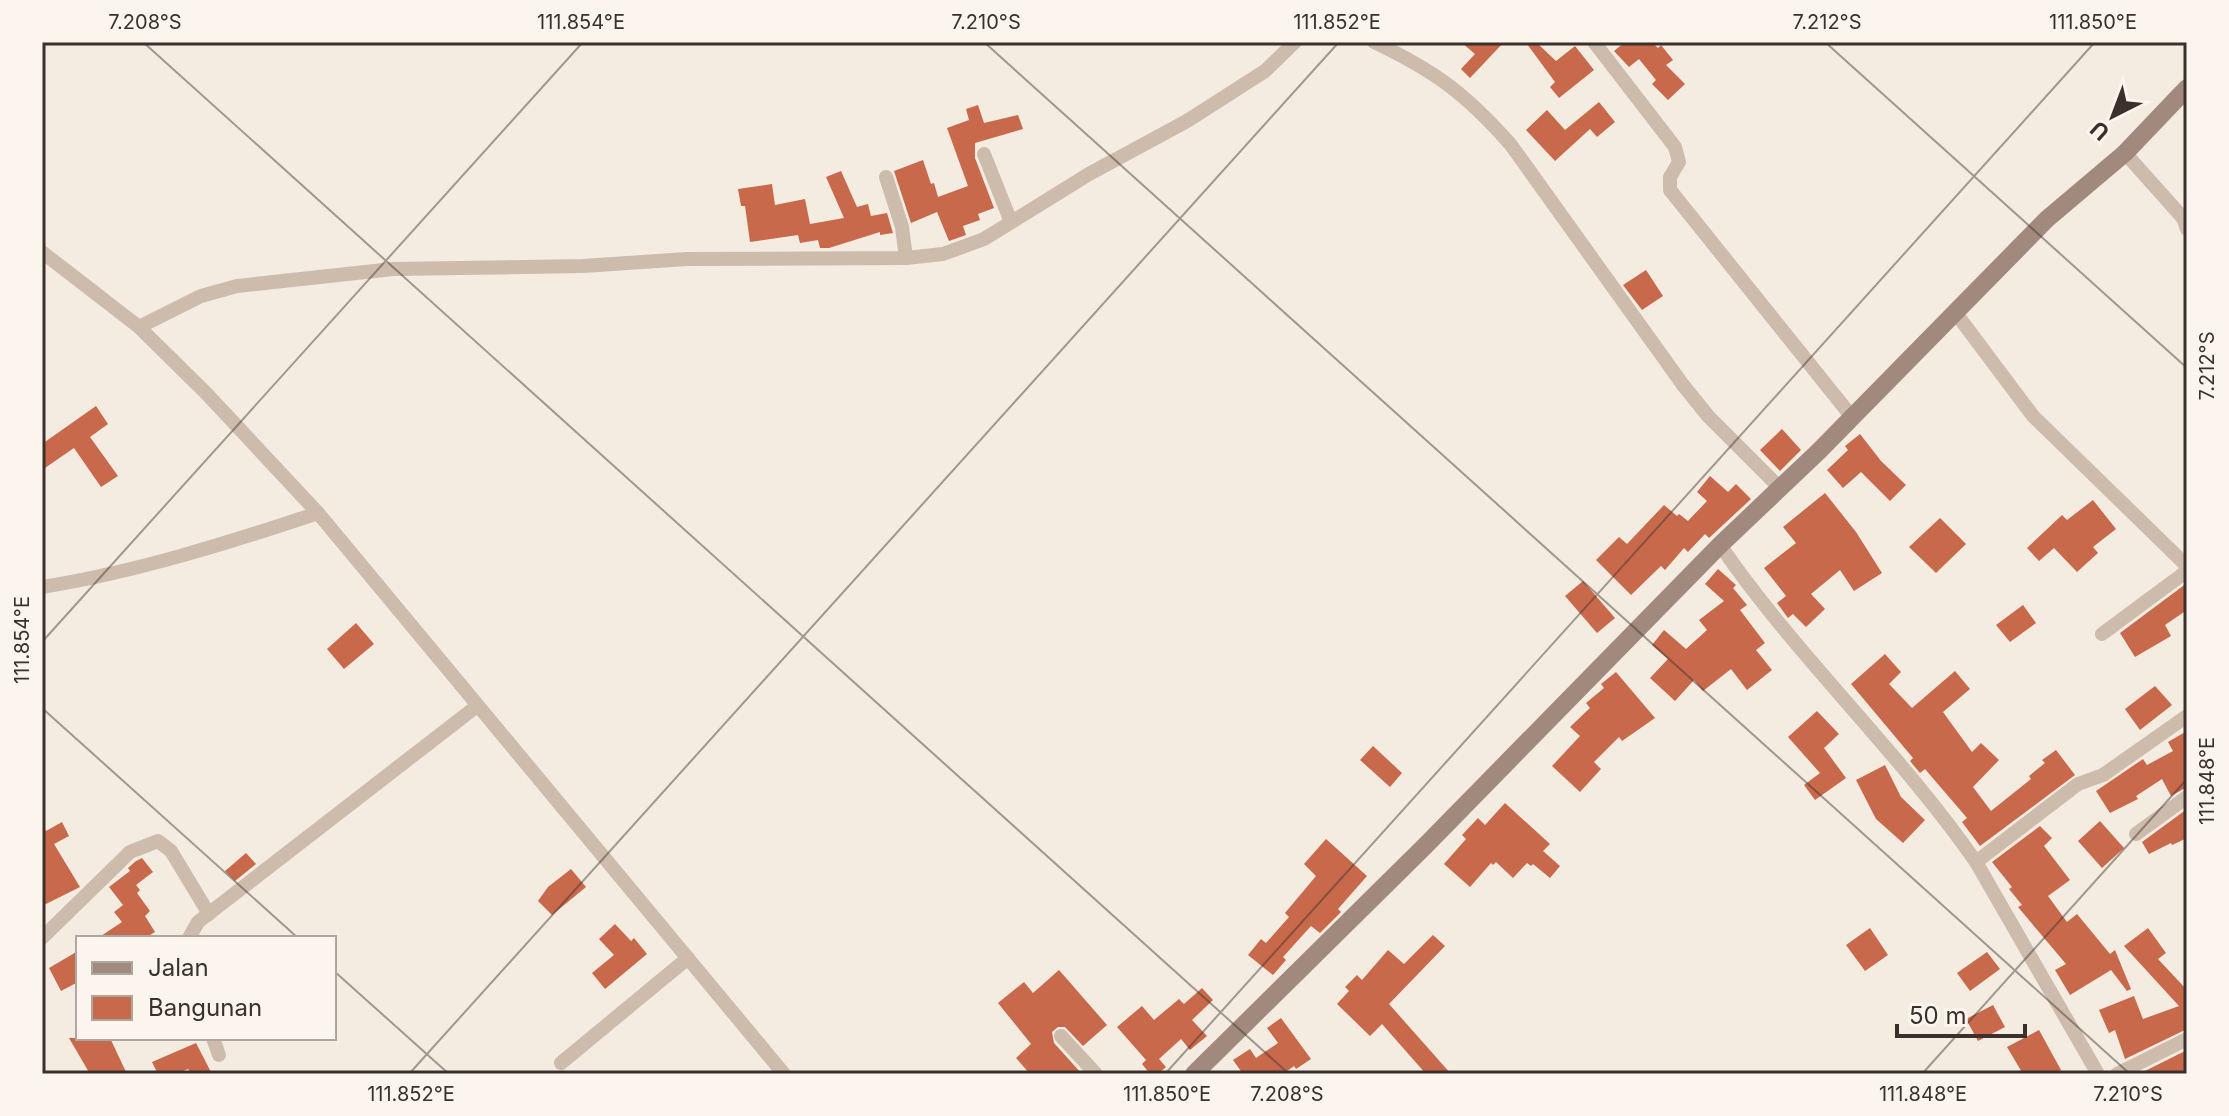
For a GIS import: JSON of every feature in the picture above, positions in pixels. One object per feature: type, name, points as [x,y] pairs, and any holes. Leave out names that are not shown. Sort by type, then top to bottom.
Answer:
[{"type":"street","points":[[139,327],[201,296],[237,286],[393,269],[583,266],[687,259],[906,258],[959,250],[1213,104],[1265,71],[1295,42]]},
{"type":"street","points":[[1374,42],[1438,75],[1484,115],[1511,145],[1683,385],[1708,416],[1779,487]]},
{"type":"street","points":[[1594,42],[1675,147],[1679,162],[1670,177],[1670,190],[1852,417]]},
{"type":"street","points":[[1194,1074],[1425,846],[1720,545],[1852,417],[2047,219],[2125,153],[2187,88]]},
{"type":"street","points":[[2125,153],[2183,218],[2187,229]]},
{"type":"street","points":[[984,154],[1011,222]]},
{"type":"street","points":[[886,177],[902,227],[906,258]]},
{"type":"street","points":[[42,252],[139,327],[206,393],[318,513],[784,1074]]},
{"type":"street","points":[[1955,312],[2033,416],[2187,569],[2102,634]]},
{"type":"street","points":[[42,587],[198,551],[318,513]]},
{"type":"street","points":[[1720,545],[1796,644],[1927,795],[1976,862],[2098,1074]]},
{"type":"street","points":[[190,936],[198,922],[477,706]]},
{"type":"street","points":[[1976,862],[2078,784],[2103,775],[2187,716]]},
{"type":"street","points":[[2136,834],[2187,797]]},
{"type":"street","points":[[42,938],[130,852],[158,841],[171,851],[209,914]]},
{"type":"street","points":[[561,1063],[688,958]]},
{"type":"street","points":[[1061,1036],[1096,1074]]},
{"type":"street","points":[[2117,1074],[2187,1039]]},
{"type":"street","points":[[214,1040],[219,1055]]},
{"type":"building","points":[[1461,42],[1504,42],[1470,78],[1461,69],[1475,54]]},
{"type":"building","points":[[1536,42],[1556,61],[1575,46],[1594,70],[1559,98],[1550,87],[1555,82],[1527,44]]},
{"type":"building","points":[[1625,42],[1652,42],[1658,48],[1661,45],[1673,60],[1666,65],[1685,84],[1668,100],[1652,84],[1656,80],[1639,59],[1629,67],[1614,51]]},
{"type":"building","points":[[1599,102],[1615,122],[1597,137],[1590,129],[1555,161],[1526,130],[1547,110],[1565,130]]},
{"type":"building","points":[[978,105],[984,123],[1018,115],[1023,129],[975,143],[975,158],[994,208],[978,214],[980,220],[963,226],[966,235],[949,241],[937,212],[911,223],[894,171],[923,160],[938,197],[968,186],[947,128],[969,120],[966,109]]},
{"type":"building","points":[[841,171],[857,207],[868,204],[871,216],[887,213],[893,233],[880,235],[880,232],[829,248],[820,248],[818,240],[800,243],[798,235],[750,242],[745,206],[741,206],[738,189],[772,184],[775,205],[805,199],[810,224],[844,218],[826,177]]},
{"type":"building","points":[[1646,270],[1663,296],[1642,310],[1623,285]]},
{"type":"building","points":[[96,406],[108,424],[90,437],[118,476],[101,487],[74,448],[42,470],[42,444]]},
{"type":"building","points":[[1782,429],[1801,450],[1780,471],[1760,450]]},
{"type":"building","points":[[1860,434],[1881,461],[1906,485],[1890,501],[1861,472],[1843,488],[1827,470],[1848,450],[1845,446]]},
{"type":"building","points":[[1710,476],[1728,492],[1736,484],[1751,499],[1709,538],[1705,534],[1688,552],[1684,548],[1665,570],[1661,566],[1631,595],[1596,560],[1619,537],[1627,544],[1664,505],[1688,521],[1707,501],[1697,492]]},
{"type":"building","points":[[1825,493],[1856,532],[1882,573],[1854,591],[1840,570],[1811,594],[1825,609],[1806,627],[1793,614],[1788,618],[1777,603],[1786,596],[1764,568],[1796,543],[1783,527]]},
{"type":"building","points":[[2093,500],[2116,529],[2093,547],[2098,553],[2077,572],[2054,548],[2039,561],[2027,548],[2062,515],[2067,520]]},
{"type":"building","points":[[1940,518],[1966,544],[1936,573],[1909,547]]},
{"type":"building","points":[[1718,569],[1736,585],[1733,588],[1747,605],[1740,610],[1765,643],[1756,650],[1772,670],[1747,690],[1731,669],[1703,691],[1694,680],[1675,701],[1650,678],[1668,659],[1652,645],[1664,630],[1686,649],[1707,630],[1699,620],[1724,601],[1705,584]]},
{"type":"building","points":[[1583,581],[1615,618],[1597,633],[1565,596]]},
{"type":"building","points":[[2187,583],[2187,610],[2165,625],[2171,636],[2135,657],[2120,633]]},
{"type":"building","points":[[2023,605],[2036,623],[2010,642],[1996,625]]},
{"type":"building","points":[[356,623],[374,644],[344,669],[327,649]]},
{"type":"building","points":[[1885,654],[1901,672],[1889,684],[1912,708],[1955,671],[1970,689],[1943,712],[1972,752],[1981,743],[1999,760],[1973,787],[1991,811],[2031,779],[2029,776],[2045,763],[2042,760],[2056,750],[2075,775],[1980,846],[1962,822],[1967,818],[1925,769],[1920,773],[1910,761],[1913,758],[1851,684]]},
{"type":"building","points":[[1616,672],[1655,718],[1622,741],[1619,737],[1594,762],[1601,769],[1580,792],[1552,766],[1580,736],[1570,727],[1590,708],[1586,703],[1604,688],[1601,684]]},
{"type":"building","points":[[2155,686],[2172,705],[2140,730],[2125,709]]},
{"type":"building","points":[[1817,711],[1839,734],[1824,748],[1846,778],[1815,800],[1804,785],[1820,773],[1788,737]]},
{"type":"building","points":[[2187,731],[2187,787],[2171,796],[2162,779],[2136,796],[2138,799],[2110,813],[2096,791],[2143,759],[2147,765],[2173,751],[2168,742]]},
{"type":"building","points":[[1373,746],[1402,773],[1390,787],[1360,760]]},
{"type":"building","points":[[1885,765],[1901,797],[1925,820],[1903,843],[1876,819],[1856,780]]},
{"type":"building","points":[[1505,803],[1550,844],[1543,851],[1560,866],[1550,878],[1533,864],[1527,863],[1513,878],[1496,862],[1491,863],[1470,887],[1444,864],[1466,839],[1462,835],[1478,818],[1485,825]]},
{"type":"building","points":[[2187,809],[2187,838],[2149,854],[2142,842]]},
{"type":"building","points":[[2100,821],[2124,848],[2102,868],[2078,841]]},
{"type":"building","points":[[62,822],[69,836],[54,844],[80,887],[42,906],[42,824],[46,831]]},
{"type":"building","points":[[2040,826],[2052,838],[2044,846],[2070,880],[2048,896],[2067,922],[2077,914],[2110,954],[2115,950],[2131,989],[2127,991],[2111,970],[2070,995],[2055,970],[2066,964],[2018,907],[2022,905],[2009,889],[2012,887],[1992,862]]},
{"type":"building","points":[[1326,839],[1367,876],[1338,909],[1341,912],[1320,933],[1311,926],[1283,957],[1286,960],[1273,975],[1248,955],[1261,939],[1266,943],[1289,917],[1285,913],[1316,876],[1304,864]]},
{"type":"building","points":[[246,853],[256,864],[235,881],[225,871]]},
{"type":"building","points":[[142,858],[153,872],[136,885],[140,890],[137,893],[150,911],[145,916],[155,932],[148,936],[101,936],[122,922],[114,912],[123,905],[109,887],[130,871],[128,868]]},
{"type":"building","points":[[571,869],[586,887],[552,915],[538,901],[548,887]]},
{"type":"building","points":[[615,924],[631,941],[634,938],[647,954],[605,989],[592,973],[614,955],[599,939]]},
{"type":"building","points":[[1870,928],[1888,955],[1865,971],[1846,945]]},
{"type":"building","points":[[2148,928],[2166,953],[2158,959],[2187,990],[2187,1029],[2125,1059],[2115,1030],[2109,1033],[2099,1010],[2134,996],[2143,1019],[2179,1006],[2124,946]]},
{"type":"building","points":[[1433,935],[1445,946],[1389,1004],[1451,1074],[1426,1074],[1382,1024],[1370,1036],[1337,1004],[1349,991],[1345,987],[1357,975],[1362,980],[1388,950],[1404,964]]},
{"type":"building","points":[[76,952],[76,983],[61,991],[49,968]]},
{"type":"building","points":[[1987,952],[2000,969],[1970,991],[1957,973]]},
{"type":"building","points":[[1059,970],[1107,1025],[1083,1046],[1065,1027],[1058,1027],[1052,1032],[1054,1043],[1082,1074],[1030,1074],[1016,1058],[1031,1044],[998,1003],[1024,982],[1033,993]]},
{"type":"building","points":[[1202,988],[1213,1000],[1192,1020],[1207,1036],[1190,1050],[1181,1039],[1159,1059],[1166,1067],[1158,1074],[1150,1074],[1142,1064],[1146,1060],[1117,1027],[1142,1006],[1154,1020],[1179,999],[1184,1004]]},
{"type":"building","points":[[1993,1005],[2005,1027],[1978,1041],[1966,1019]]},
{"type":"building","points":[[1281,1018],[1311,1059],[1283,1074],[1243,1074],[1233,1060],[1250,1049],[1256,1058],[1278,1043],[1267,1028]]},
{"type":"building","points":[[2039,1030],[2061,1070],[2053,1074],[2023,1074],[2007,1047]]},
{"type":"building","points":[[69,1038],[111,1040],[127,1074],[90,1074]]},
{"type":"building","points":[[196,1043],[212,1074],[191,1074],[188,1069],[176,1074],[158,1074],[152,1062]]},
{"type":"building","points":[[2187,1050],[2187,1070],[2175,1074],[2139,1074]]}]
